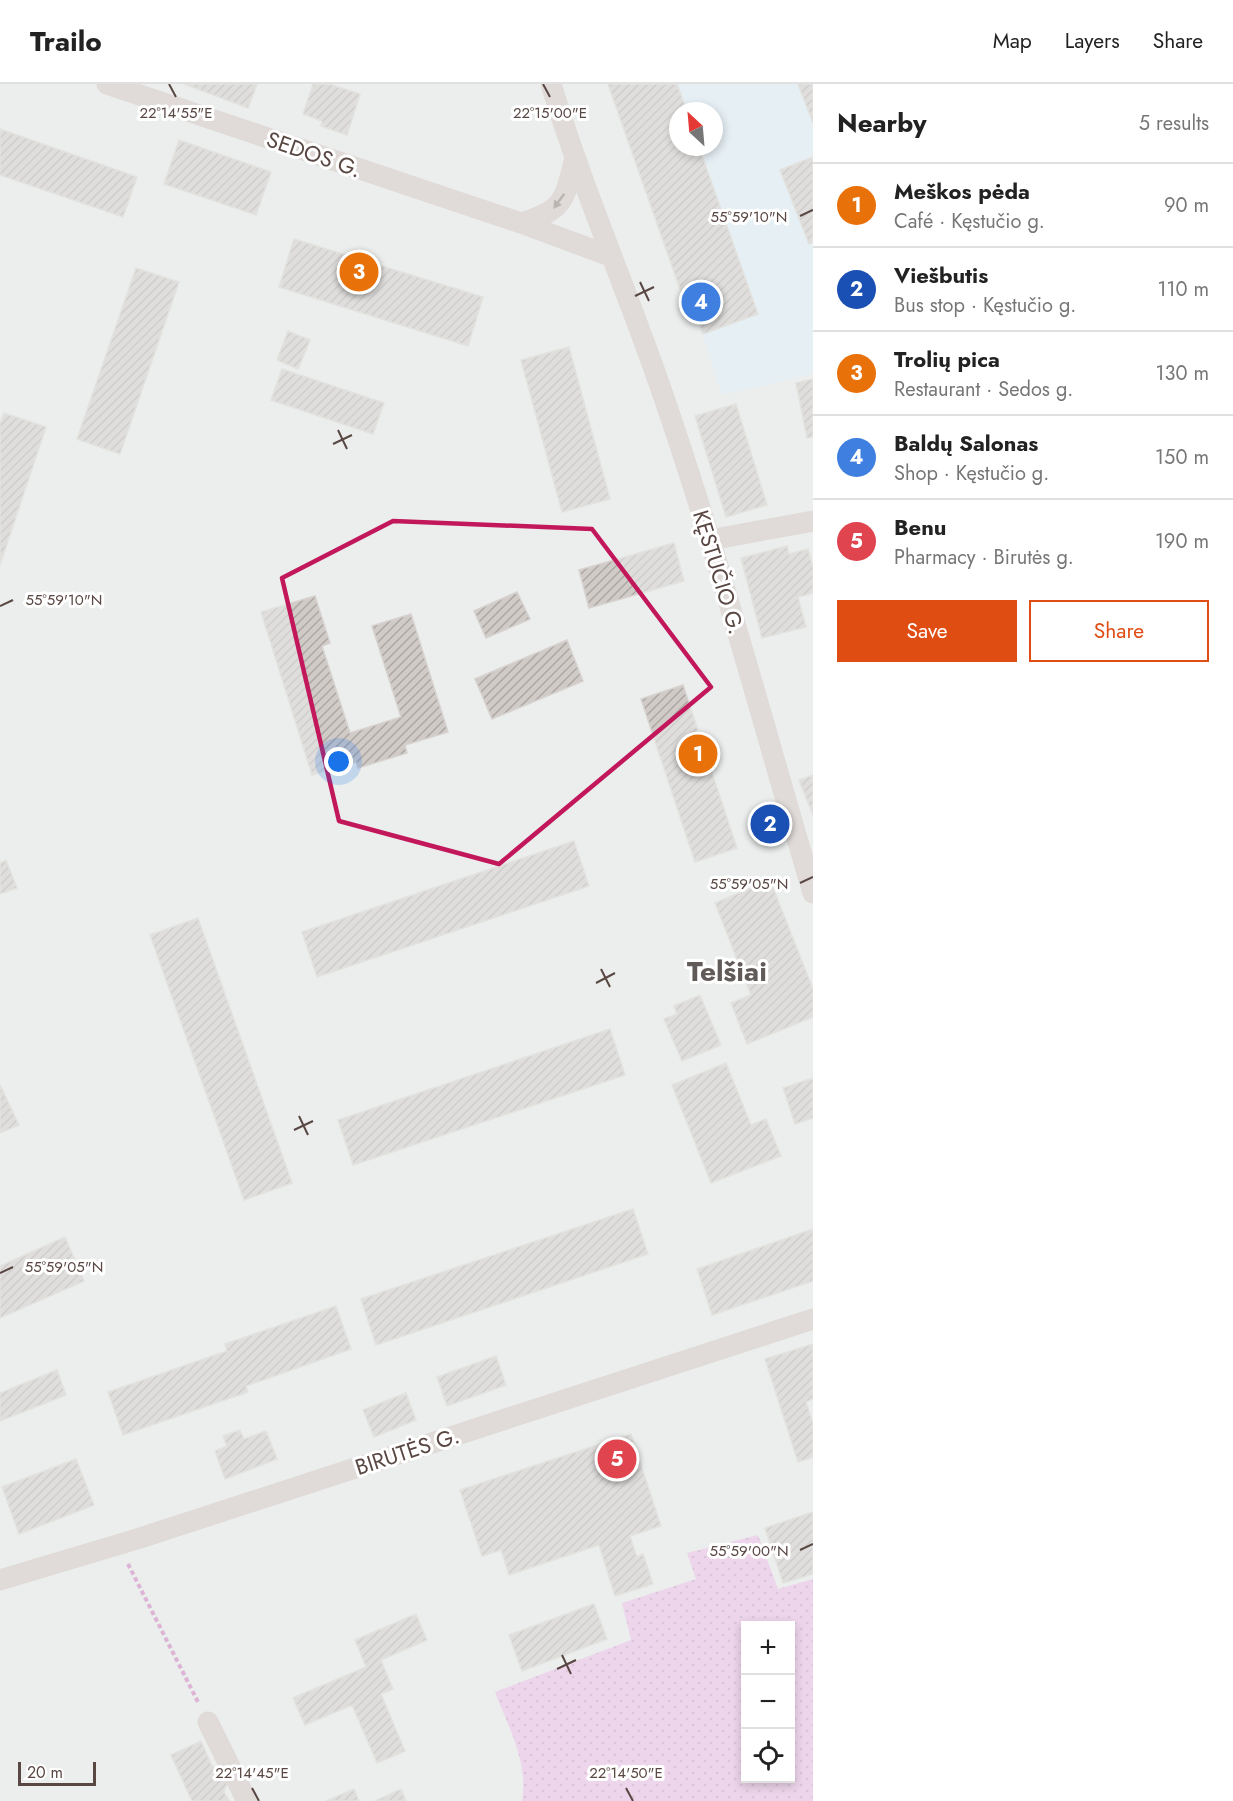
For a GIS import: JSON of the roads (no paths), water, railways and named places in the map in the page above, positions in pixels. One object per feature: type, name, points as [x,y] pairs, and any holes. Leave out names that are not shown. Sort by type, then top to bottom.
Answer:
[{"type":"street","name":"SEDOS G.","points":[[107,84],[521,223],[610,256]]},
{"type":"street","name":"KĘSTUČIO G.","points":[[551,84],[610,256],[660,386],[710,540],[813,893]]},
{"type":"street","points":[[521,223],[544,216],[560,204],[567,189],[575,158]]},
{"type":"street","points":[[710,540],[813,521]]},
{"type":"street","name":"BIRUTĖS G.","points":[[0,1580],[118,1545],[813,1319]]},
{"type":"street","points":[[208,1722],[247,1801]]},
{"type":"place","name":"Trolių pica","points":[[359,272]]},
{"type":"place","name":"Baldų Salonas","points":[[701,302]]},
{"type":"place","name":"Meškos pėda","points":[[698,754]]},
{"type":"place","name":"Viešbutis","points":[[770,824]]},
{"type":"place","name":"Benu","points":[[617,1459]]},
{"type":"district","name":"Telšiai","points":[[727,971]]}]
